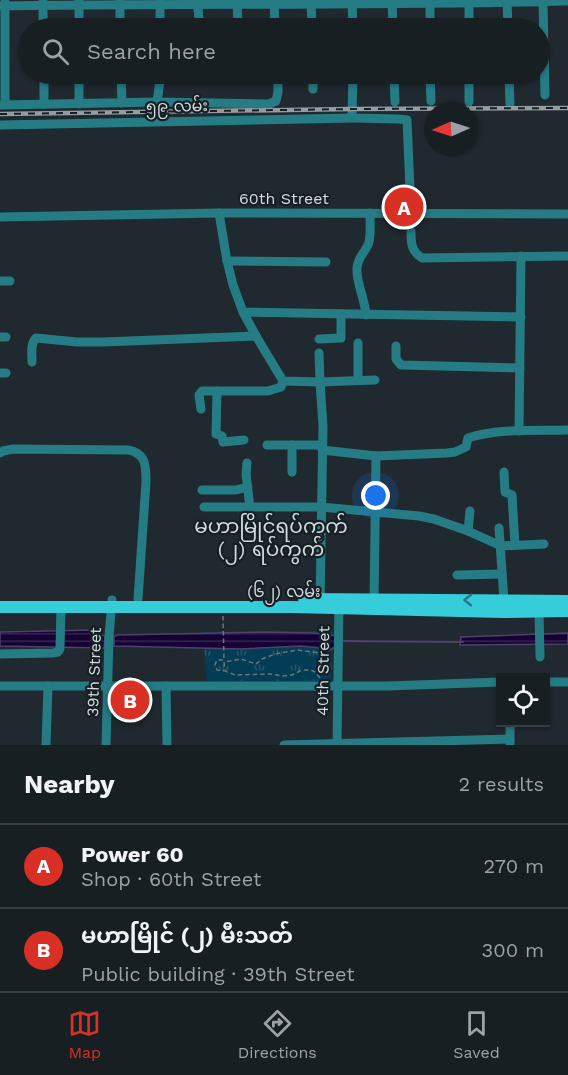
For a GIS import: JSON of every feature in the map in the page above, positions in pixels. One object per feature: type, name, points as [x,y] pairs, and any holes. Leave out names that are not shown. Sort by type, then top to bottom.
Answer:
[{"type":"main road","name":"(၆၂) လမ်း","points":[[0,599],[224,607],[320,603]]},
{"type":"main road","name":"(၆၂) လမ်း","points":[[0,607],[61,607],[138,600],[339,603],[539,612],[568,611]]},
{"type":"main road","name":"(၆၂) လမ်း","points":[[374,604],[568,601]]},
{"type":"street","points":[[392,1],[393,18]]},
{"type":"street","points":[[430,1],[430,18]]},
{"type":"street","points":[[507,1],[508,18]]},
{"type":"street","points":[[278,84],[276,101],[273,104],[157,102],[3,104],[3,4],[568,1]]},
{"type":"street","points":[[79,2],[79,18]]},
{"type":"street","points":[[120,2],[120,18]]},
{"type":"street","points":[[160,2],[160,18]]},
{"type":"street","points":[[197,2],[199,18]]},
{"type":"street","points":[[237,2],[238,18]]},
{"type":"street","points":[[274,2],[275,18]]},
{"type":"street","points":[[311,2],[312,18]]},
{"type":"street","points":[[352,2],[352,18]]},
{"type":"street","points":[[469,2],[469,18]]},
{"type":"street","points":[[543,2],[543,18]]},
{"type":"street","points":[[43,3],[44,18]]},
{"type":"street","points":[[44,84],[44,104]]},
{"type":"street","points":[[79,84],[79,104]]},
{"type":"street","points":[[121,84],[122,103]]},
{"type":"street","points":[[157,102],[160,84]]},
{"type":"street","points":[[313,84],[313,89]]},
{"type":"street","points":[[353,84],[352,115],[354,118]]},
{"type":"street","points":[[394,84],[395,102]]},
{"type":"street","points":[[430,84],[431,101]]},
{"type":"street","points":[[469,84],[469,102]]},
{"type":"street","points":[[509,84],[510,104]]},
{"type":"street","points":[[545,84],[545,95]]},
{"type":"street","name":"၅၉ လမ်း","points":[[0,125],[354,118],[406,120],[408,122],[411,213]]},
{"type":"street","name":"60th Street","points":[[0,217],[208,209],[219,213],[568,214]]},
{"type":"street","points":[[201,409],[199,395],[201,392],[273,390],[281,387],[283,381],[243,312],[227,261],[219,213]]},
{"type":"street","points":[[366,315],[366,304],[357,279],[357,264],[369,241],[370,213]]},
{"type":"street","points":[[411,231],[412,247],[422,258],[568,256]]},
{"type":"street","points":[[519,431],[521,256]]},
{"type":"street","points":[[227,261],[326,261]]},
{"type":"street","points":[[0,281],[10,280]]},
{"type":"street","points":[[243,312],[521,318]]},
{"type":"street","points":[[319,339],[341,338],[341,314]]},
{"type":"street","points":[[32,362],[33,342],[36,338],[103,342],[256,336]]},
{"type":"street","points":[[358,343],[358,380]]},
{"type":"street","points":[[396,346],[396,359],[401,365],[520,368]]},
{"type":"street","points":[[319,353],[322,447],[320,603]]},
{"type":"street","points":[[283,381],[375,380]]},
{"type":"street","points":[[217,391],[216,435],[222,436],[224,442],[244,440]]},
{"type":"street","points":[[267,445],[322,447],[375,455],[410,455],[455,452],[466,447],[468,438],[478,434],[568,430]]},
{"type":"street","points":[[292,445],[292,472]]},
{"type":"street","points":[[372,445],[375,455],[374,604]]},
{"type":"street","points":[[0,453],[13,449],[128,450],[140,455],[145,466],[146,482],[138,600]]},
{"type":"street","points":[[247,463],[250,508]]},
{"type":"street","points":[[504,472],[505,492],[512,495],[515,545]]},
{"type":"street","points":[[201,490],[248,487]]},
{"type":"street","points":[[204,507],[321,507],[419,516],[468,531],[501,546],[544,544]]},
{"type":"street","points":[[468,531],[470,511]]},
{"type":"street","points":[[499,528],[504,601]]},
{"type":"street","points":[[457,575],[502,574]]},
{"type":"street","name":"39th Street","points":[[106,745],[112,603]]},
{"type":"street","name":"40th Street","points":[[337,745],[339,603]]},
{"type":"street","points":[[0,654],[56,653],[60,649],[61,607]]},
{"type":"street","points":[[539,612],[540,657]]},
{"type":"street","points":[[0,686],[388,686],[496,682]]},
{"type":"street","points":[[550,682],[568,682]]},
{"type":"street","points":[[46,745],[48,686]]},
{"type":"street","points":[[166,686],[167,745]]},
{"type":"street","points":[[284,745],[510,742]]},
{"type":"path","points":[[224,607],[223,667],[225,671]]},
{"type":"path","points":[[322,686],[319,675],[311,670],[302,670],[292,675],[282,676],[235,675],[217,670],[215,665],[217,660],[242,658],[256,664],[275,654],[297,650],[327,653],[330,658]]},
{"type":"green space","points":[[333,631],[331,681],[207,681],[202,632]]},
{"type":"shaded area","points":[[96,630],[99,635],[105,636],[104,648],[0,646],[0,632]]},
{"type":"shaded area","points":[[264,632],[336,636],[335,647],[328,651],[301,646],[241,649],[114,646],[114,637],[117,635]]},
{"type":"shaded area","points":[[568,633],[568,644],[460,645],[461,637]]},
{"type":"waterway","points":[[340,641],[463,642]]},
{"type":"railway","points":[[0,114],[568,108]]},
{"type":"place","name":"Power 60","points":[[404,207]]},
{"type":"place","name":"မဟာမြိုင် (၂) မီးသတ်","points":[[130,700]]},
{"type":"district","name":"မဟာမြိုင်ရပ်ကွက် (၂) ရပ်ကွက်","points":[[271,538]]}]
